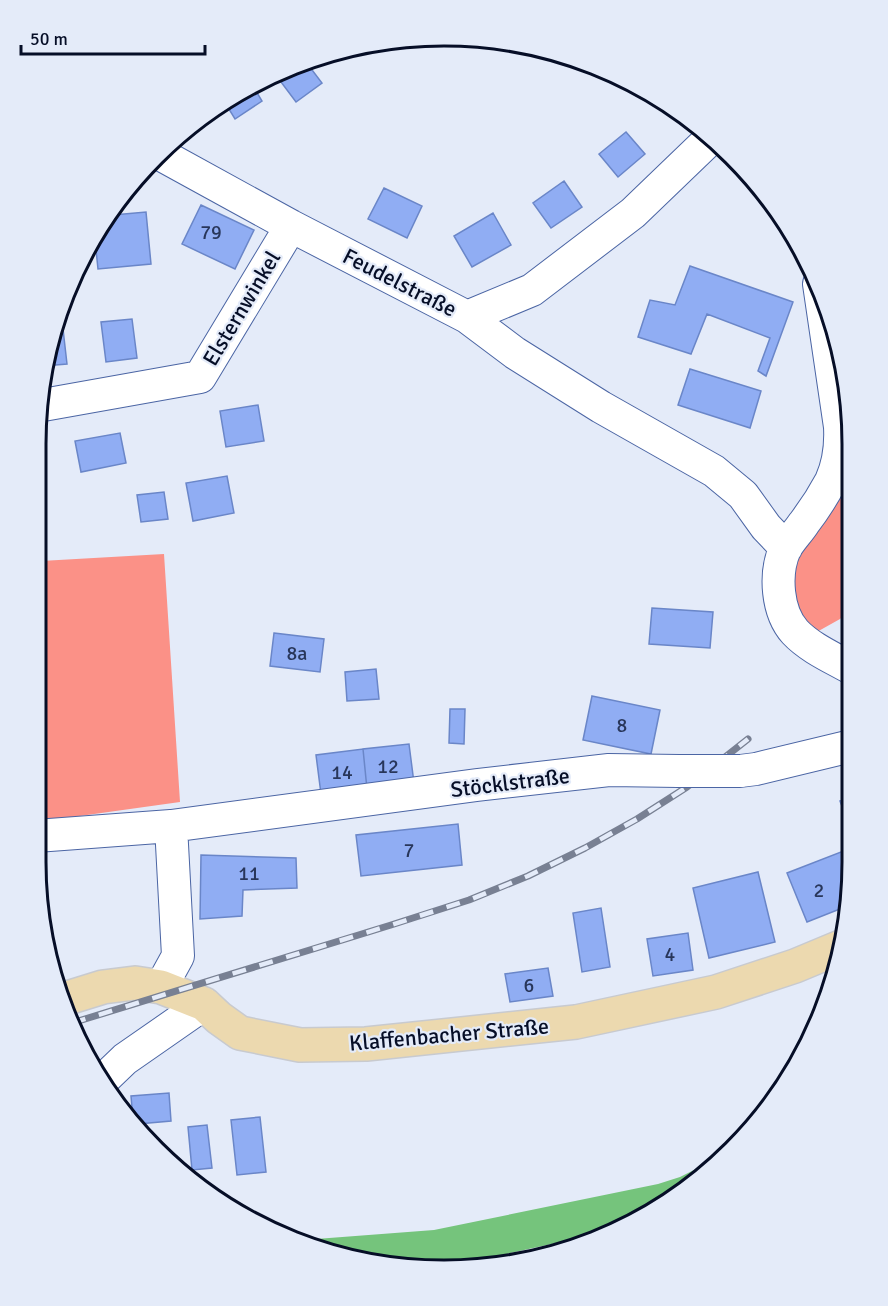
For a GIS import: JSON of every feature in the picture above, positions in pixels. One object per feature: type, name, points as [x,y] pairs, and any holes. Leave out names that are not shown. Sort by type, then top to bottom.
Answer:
[{"type":"main road","name":"Klaffenbacher Straße","points":[[71,997],[103,987],[135,982],[161,987],[204,1004],[240,1033],[300,1045],[366,1044],[588,1020],[716,992],[795,966],[831,951]]},
{"type":"street","name":"Feudelstraße","points":[[168,158],[291,226],[466,317],[532,290],[633,213],[705,144]]},
{"type":"street","name":"Elsternwinkel","points":[[49,404],[200,377],[291,226]]},
{"type":"street","points":[[466,317],[515,353],[601,407],[714,471],[743,495],[766,527],[786,548]]},
{"type":"street","points":[[827,337],[840,427],[841,446],[838,462],[814,511],[786,548],[779,590],[787,622],[797,634],[842,663]]},
{"type":"street","name":"Stöcklstraße","points":[[46,835],[171,826],[477,785],[609,770],[740,771],[842,748]]},
{"type":"street","points":[[161,987],[178,956],[171,826]]},
{"type":"street","points":[[108,1075],[125,1059],[204,1004]]},
{"type":"shaded area","points":[[842,464],[842,617],[840,619],[815,633],[799,619],[791,568]]},
{"type":"shaded area","points":[[164,554],[180,802],[46,821],[46,561]]},
{"type":"shaded area","points":[[696,1169],[665,1193],[620,1219],[556,1243],[500,1255],[470,1259],[418,1259],[366,1252],[319,1239],[434,1230],[658,1184]]},
{"type":"building","points":[[312,70],[322,83],[296,102],[281,82]]},
{"type":"building","points":[[257,93],[262,101],[235,119],[229,109]]},
{"type":"building","points":[[626,132],[645,154],[618,177],[599,154]]},
{"type":"building","points":[[564,181],[582,207],[551,228],[533,203]]},
{"type":"building","points":[[384,188],[422,206],[407,238],[368,219]]},
{"type":"building","points":[[201,205],[254,230],[235,269],[182,244]]},
{"type":"building","points":[[146,212],[151,264],[98,269],[96,252],[120,214]]},
{"type":"building","points":[[493,213],[511,245],[472,267],[454,236]]},
{"type":"building","points":[[690,266],[793,302],[766,376],[758,371],[770,338],[707,314],[691,354],[638,337],[650,300],[675,305]]},
{"type":"building","points":[[132,319],[137,358],[106,362],[101,322]]},
{"type":"building","points":[[63,331],[67,364],[54,365]]},
{"type":"building","points":[[690,369],[761,391],[750,428],[678,405]]},
{"type":"building","points":[[258,405],[264,441],[226,447],[220,411]]},
{"type":"building","points":[[120,433],[126,463],[81,472],[75,441]]},
{"type":"building","points":[[227,476],[234,513],[193,521],[186,483]]},
{"type":"building","points":[[164,492],[168,519],[141,522],[137,495]]},
{"type":"building","points":[[652,608],[713,612],[710,648],[649,644]]},
{"type":"building","points":[[274,633],[324,639],[320,672],[270,666]]},
{"type":"building","points":[[376,669],[379,699],[347,701],[345,672]]},
{"type":"building","points":[[592,696],[660,710],[651,754],[583,740]]},
{"type":"building","points":[[450,709],[465,709],[464,744],[449,743]]},
{"type":"building","points":[[409,744],[414,783],[367,789],[363,749]]},
{"type":"building","points":[[363,749],[367,789],[321,794],[316,755]]},
{"type":"building","points":[[458,824],[462,865],[361,876],[356,835]]},
{"type":"building","points":[[842,852],[839,910],[807,922],[787,873]]},
{"type":"building","points":[[201,855],[296,858],[297,888],[243,890],[242,916],[200,919]]},
{"type":"building","points":[[758,872],[775,942],[709,958],[693,888]]},
{"type":"building","points":[[601,908],[610,967],[582,972],[573,913]]},
{"type":"building","points":[[688,933],[693,970],[653,976],[647,939]]},
{"type":"building","points":[[548,968],[553,996],[510,1002],[505,974]]},
{"type":"building","points":[[169,1093],[171,1121],[145,1123],[132,1108],[131,1096]]},
{"type":"building","points":[[260,1117],[266,1172],[237,1175],[231,1120]]},
{"type":"building","points":[[207,1125],[212,1168],[192,1169],[188,1127]]},
{"type":"railway","points":[[80,1021],[469,900],[528,876],[637,819],[687,787],[748,739]]}]
